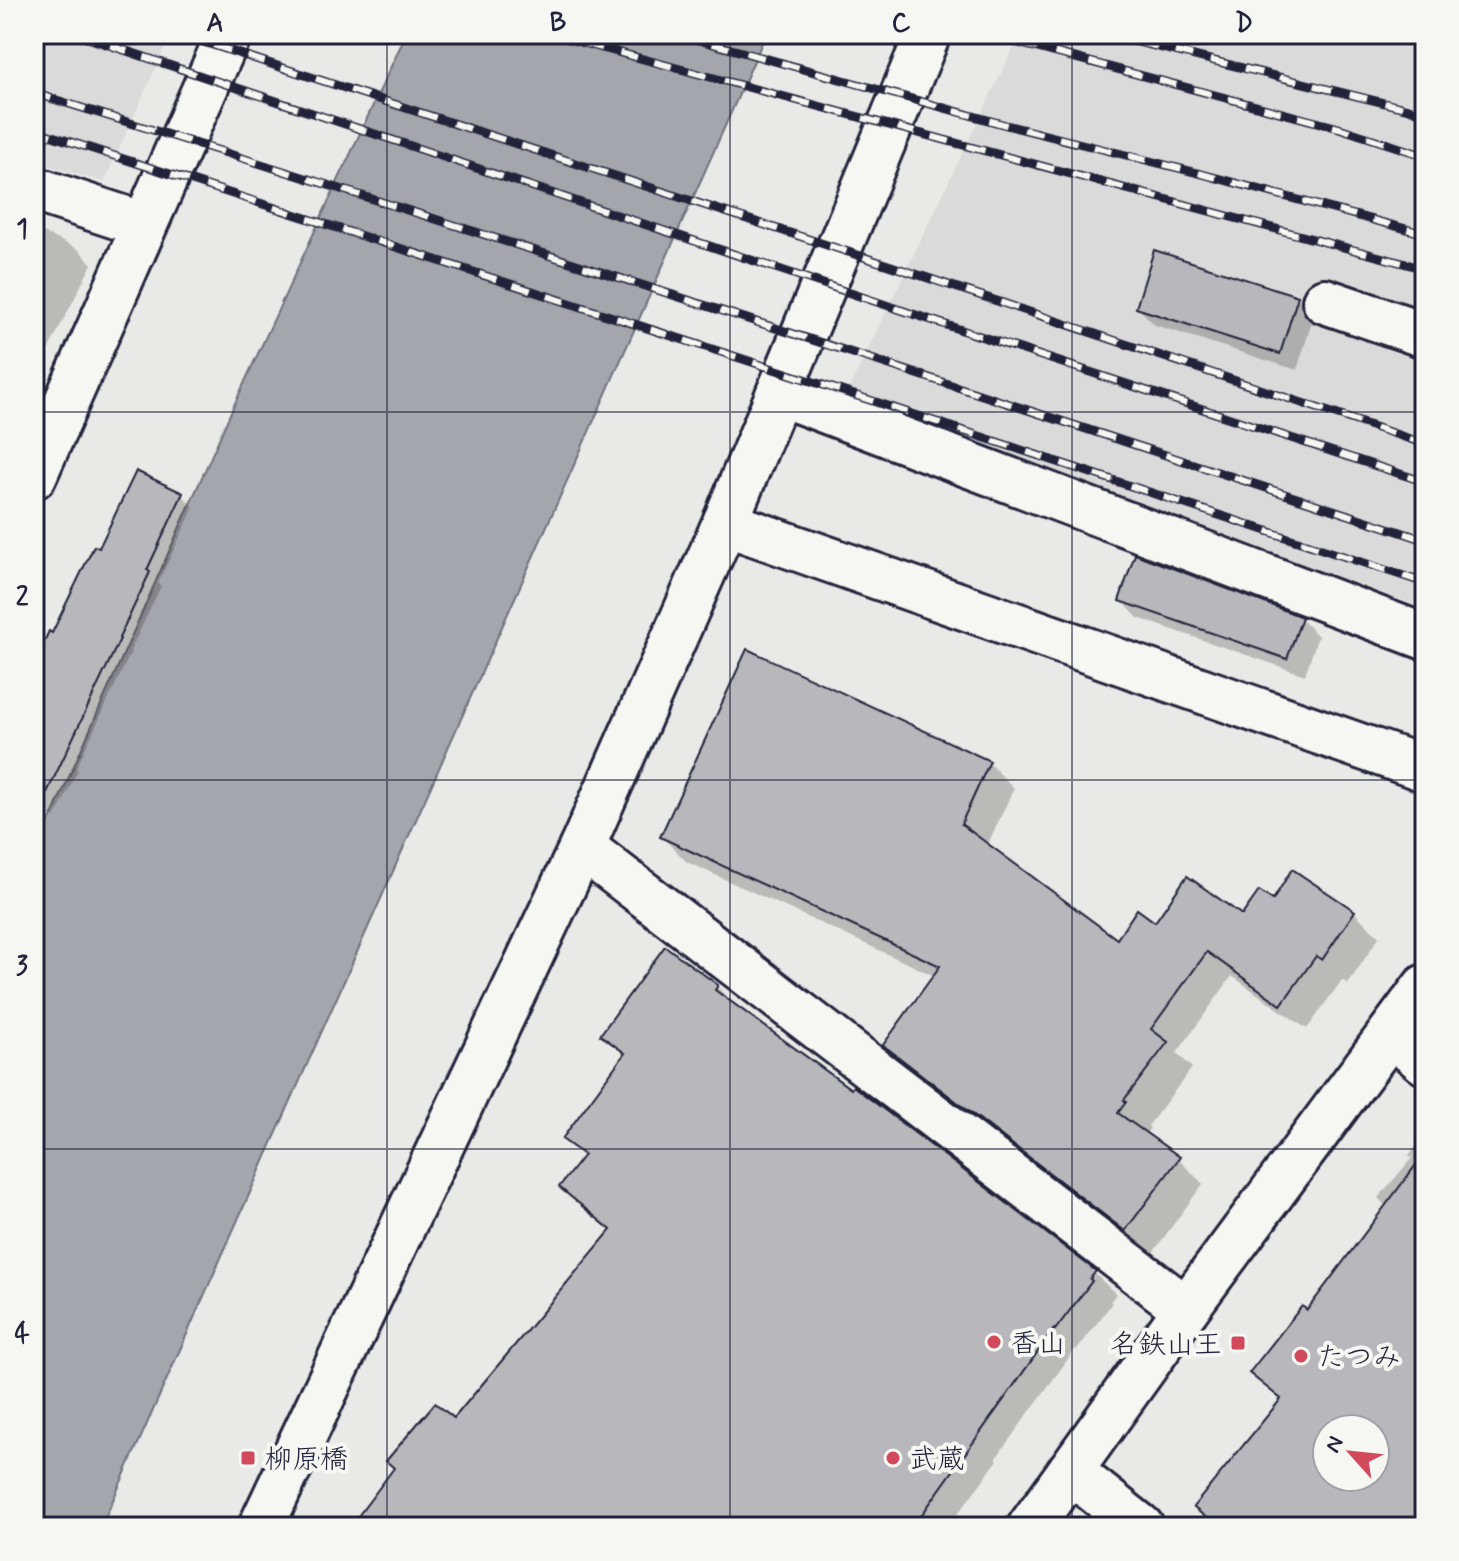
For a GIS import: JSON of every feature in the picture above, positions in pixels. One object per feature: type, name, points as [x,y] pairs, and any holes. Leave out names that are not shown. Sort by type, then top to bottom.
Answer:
[{"type":"street","points":[[39,449],[229,34]]},
{"type":"street","points":[[261,1527],[582,847],[725,523],[928,34]]},
{"type":"street","points":[[34,189],[144,225]]},
{"type":"street","points":[[1325,301],[1425,335]]},
{"type":"street","points":[[779,393],[1425,637]]},
{"type":"street","points":[[725,523],[1425,769]]},
{"type":"street","points":[[582,847],[1186,1309]]},
{"type":"street","points":[[1030,1527],[1186,1309],[1425,987]]},
{"type":"street","points":[[1391,1034],[1425,1062]]},
{"type":"street","points":[[1070,1471],[1141,1527]]},
{"type":"shaded area","points":[[34,34],[171,34],[104,182],[34,161]]},
{"type":"shaded area","points":[[406,34],[766,34],[101,1527],[34,1527],[34,856],[230,414]]},
{"type":"shaded area","points":[[1020,34],[1425,34],[1425,608],[842,403]]},
{"type":"building","points":[[1154,250],[1298,296],[1280,354],[1136,308]]},
{"type":"building","points":[[136,471],[183,493],[147,570],[150,572],[120,639],[34,820],[34,663],[94,546],[99,548]]},
{"type":"building","points":[[1135,554],[1302,617],[1287,659],[1119,601]]},
{"type":"building","points":[[747,649],[990,761],[961,824],[1117,939],[1137,909],[1155,922],[1187,876],[1242,915],[1259,891],[1273,900],[1292,869],[1355,911],[1322,960],[1316,956],[1281,1005],[1207,952],[1151,1029],[1168,1042],[1124,1100],[1126,1102],[1118,1113],[1180,1157],[1125,1231],[883,1045],[940,966],[660,837]]},
{"type":"building","points":[[665,946],[718,985],[715,990],[851,1089],[853,1086],[1096,1271],[1090,1279],[1092,1281],[1054,1329],[913,1527],[350,1527],[394,1468],[386,1461],[435,1403],[454,1418],[611,1230],[559,1187],[584,1155],[562,1139],[625,1053],[600,1035]]},
{"type":"building","points":[[1425,1153],[1425,1527],[1218,1527],[1193,1507],[1281,1399],[1249,1373],[1302,1306],[1307,1310]]},
{"type":"railway","points":[[76,34],[1425,482]]},
{"type":"railway","points":[[179,34],[1425,444]]},
{"type":"railway","points":[[550,34],[1425,269]]},
{"type":"railway","points":[[677,34],[1006,125],[1425,234]]},
{"type":"railway","points":[[985,34],[1339,128],[1425,156]]},
{"type":"railway","points":[[1105,34],[1425,113]]},
{"type":"railway","points":[[34,93],[382,202],[1425,540]]},
{"type":"railway","points":[[34,130],[1425,583]]},
{"type":"place","name":"香山","points":[[994,1342]]},
{"type":"place","name":"名鉄山王","points":[[1238,1343]]},
{"type":"place","name":"たつみ","points":[[1301,1356]]},
{"type":"place","name":"柳原橋","points":[[248,1458]]},
{"type":"place","name":"武蔵","points":[[893,1458]]}]
